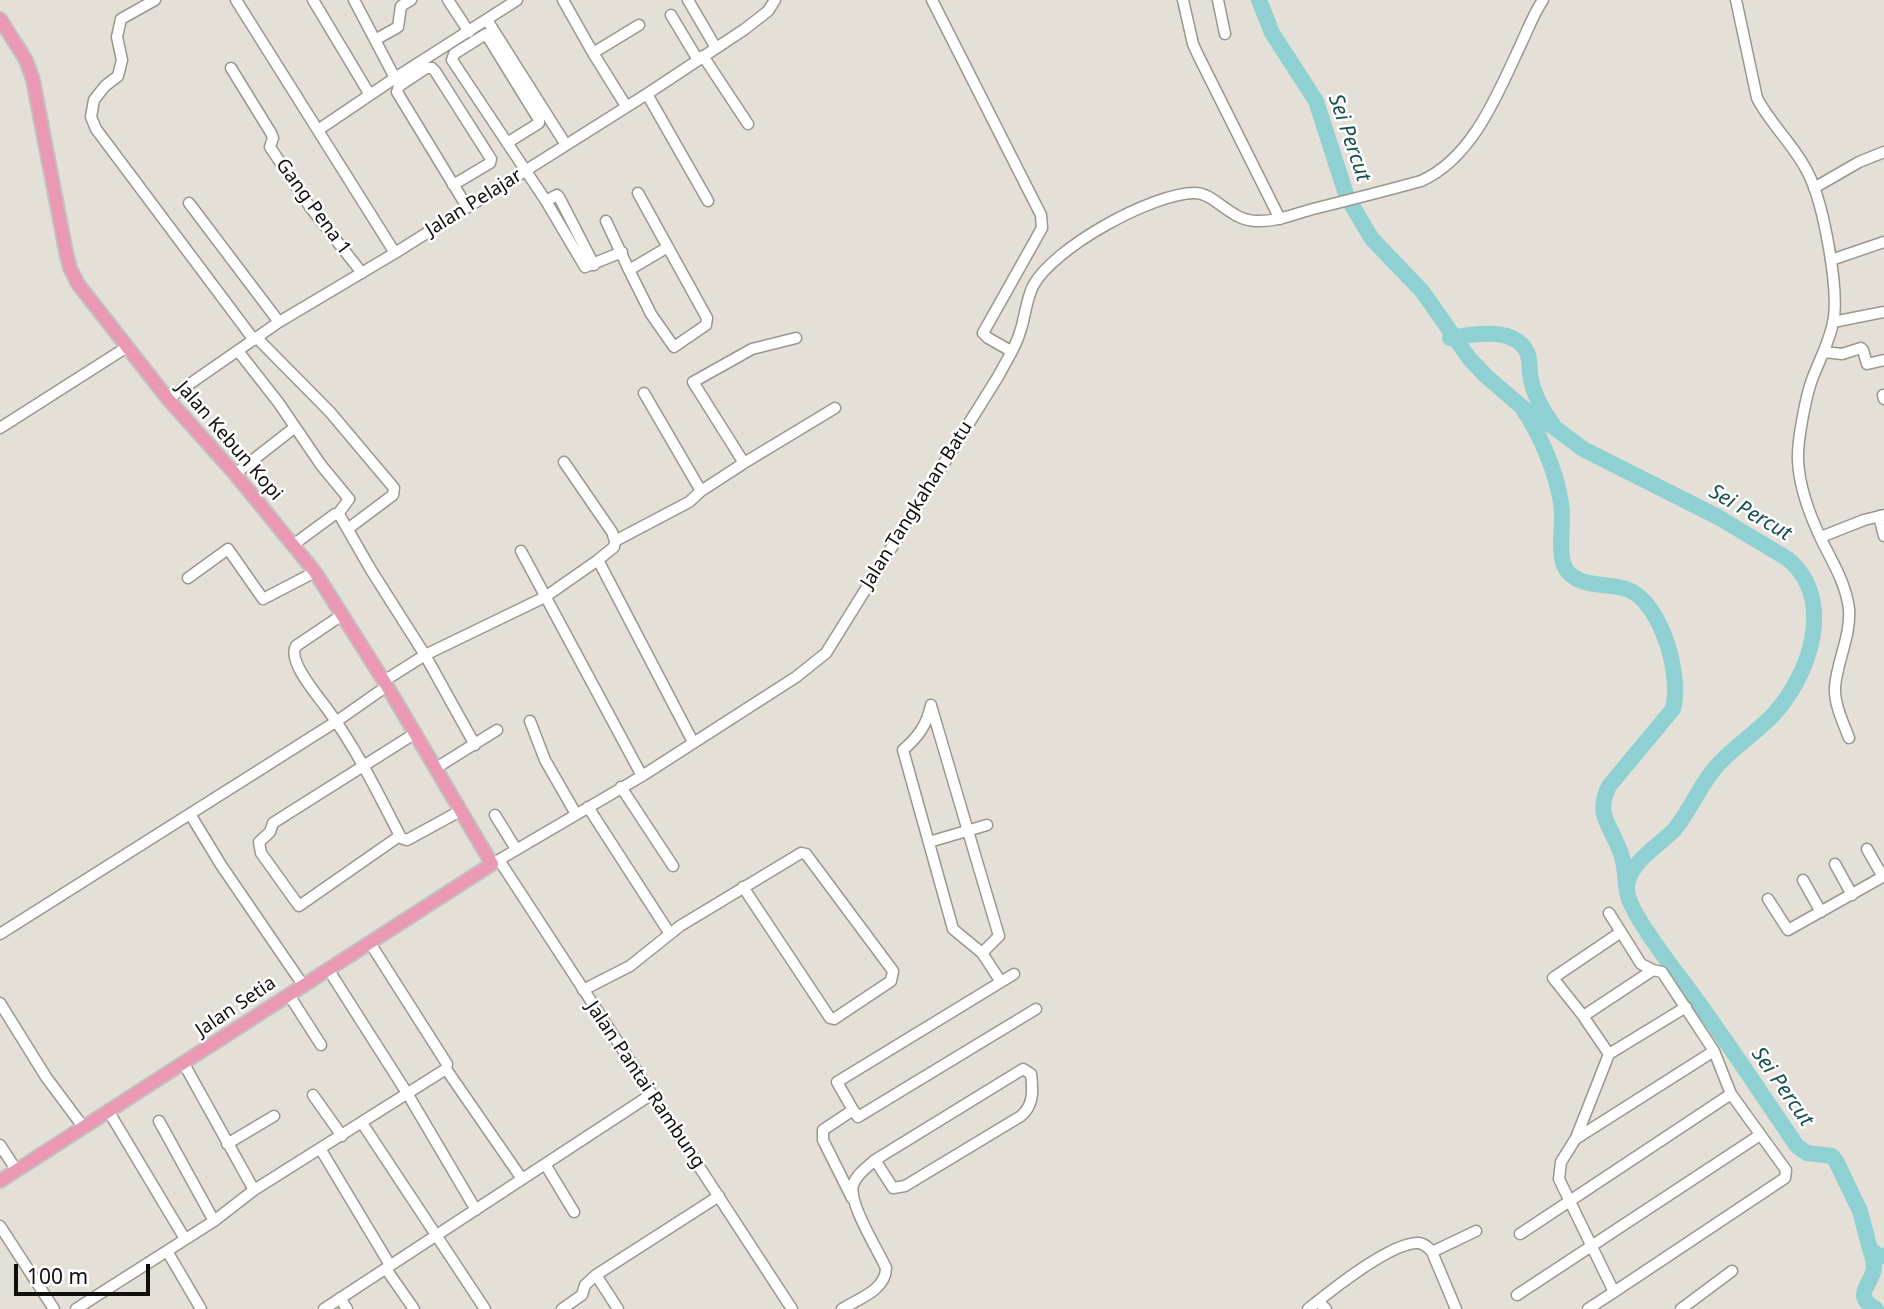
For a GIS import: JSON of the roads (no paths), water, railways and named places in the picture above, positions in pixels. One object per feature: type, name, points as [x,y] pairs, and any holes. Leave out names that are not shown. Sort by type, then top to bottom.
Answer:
[{"type":"main road","name":"Jalan Kebun Kopi","points":[[0,19],[26,60],[33,80],[70,268],[78,284],[168,399],[235,474],[315,572],[386,684],[460,811],[496,862]]},
{"type":"main road","name":"Jalan Setia","points":[[0,1181],[496,862]]},
{"type":"street","points":[[155,0],[121,19],[117,37],[122,60],[118,76],[104,86],[94,100],[91,117],[96,129],[127,172],[255,339],[330,412],[394,488],[393,495],[349,528]]},
{"type":"street","points":[[236,0],[395,253]]},
{"type":"street","points":[[313,0],[370,95]]},
{"type":"street","points":[[354,0],[395,78]]},
{"type":"street","points":[[375,40],[398,27],[401,6],[411,0]]},
{"type":"street","points":[[448,0],[469,32]]},
{"type":"street","points":[[318,130],[517,0]]},
{"type":"street","points":[[563,0],[626,106]]},
{"type":"street","points":[[688,0],[716,48]]},
{"type":"street","name":"Jalan Pelajar","points":[[168,399],[279,322],[395,253],[647,94],[768,11],[775,0]]},
{"type":"street","points":[[932,0],[1041,215],[1042,228],[983,333],[1011,351]]},
{"type":"street","points":[[1184,0],[1193,44],[1280,219]]},
{"type":"street","points":[[1218,0],[1224,34]]},
{"type":"street","name":"Jalan Tangkahan Batu","points":[[496,862],[642,776],[796,677],[826,653],[999,375],[1019,336],[1033,287],[1043,272],[1062,254],[1123,216],[1162,200],[1194,193],[1205,195],[1234,216],[1245,220],[1272,221],[1433,175],[1457,156],[1474,135],[1543,0]]},
{"type":"street","points":[[1736,0],[1757,98],[1807,171],[1814,188],[1831,260],[1835,296],[1833,322],[1824,352],[1811,380],[1797,458],[1800,484],[1843,582],[1849,606],[1849,622],[1835,687],[1836,702],[1849,737]]},
{"type":"street","points":[[671,15],[748,124]]},
{"type":"street","points":[[487,20],[566,145]]},
{"type":"street","points":[[593,54],[639,25]]},
{"type":"street","points":[[507,143],[539,123],[539,120],[486,34],[454,54],[452,60],[525,171],[546,201],[557,195],[559,197],[589,266],[622,252]]},
{"type":"street","name":"Gang Pena 1","points":[[231,68],[271,133],[273,138],[270,147],[310,207],[362,273]]},
{"type":"street","points":[[453,185],[490,163],[491,159],[435,71],[426,68],[399,86],[397,92],[453,185],[467,207]]},
{"type":"street","points":[[647,94],[708,201]]},
{"type":"street","points":[[1814,188],[1858,162],[1884,152]]},
{"type":"street","points":[[606,221],[651,314],[674,347],[701,330],[707,318],[638,194]]},
{"type":"street","points":[[188,202],[279,322]]},
{"type":"street","points":[[1831,260],[1884,242]]},
{"type":"street","points":[[629,270],[668,247]]},
{"type":"street","points":[[1833,322],[1884,312]]},
{"type":"street","points":[[744,463],[693,382],[752,349],[796,338]]},
{"type":"street","points":[[0,428],[127,347]]},
{"type":"street","points":[[1824,352],[1842,354],[1861,348],[1867,364],[1884,360]]},
{"type":"street","points":[[238,351],[349,499],[338,514],[293,545]]},
{"type":"street","points":[[644,393],[701,491]]},
{"type":"street","points":[[615,541],[689,502],[744,463],[835,408]]},
{"type":"street","points":[[235,474],[295,428]]},
{"type":"street","points":[[0,934],[337,722],[425,655],[545,597],[614,547],[612,532],[564,462]]},
{"type":"street","points":[[338,514],[425,655],[475,745]]},
{"type":"street","points":[[1821,537],[1881,515],[1884,536]]},
{"type":"street","points":[[188,578],[228,549],[263,599],[315,572]]},
{"type":"street","points":[[520,551],[642,776]]},
{"type":"street","points":[[598,560],[693,742]]},
{"type":"street","points":[[342,615],[293,650],[303,676],[364,765],[400,836],[407,840],[460,811]]},
{"type":"street","points":[[982,953],[999,936],[931,705],[928,720],[918,737],[902,750],[953,929],[982,953],[1001,982]]},
{"type":"street","points":[[530,721],[545,760],[576,814]]},
{"type":"street","points":[[436,768],[497,730]]},
{"type":"street","points":[[400,836],[298,906],[259,849],[259,842],[270,832],[274,823],[414,734]]},
{"type":"street","points":[[621,787],[673,866]]},
{"type":"street","points":[[588,807],[670,934]]},
{"type":"street","points":[[190,814],[221,865],[303,985]]},
{"type":"street","points":[[495,814],[516,849]]},
{"type":"street","points":[[929,842],[987,825]]},
{"type":"street","points":[[1768,899],[1788,930],[1883,877],[1867,849]]},
{"type":"street","points":[[583,990],[630,966],[670,934],[743,887],[801,853],[806,854],[889,965],[893,971],[891,981],[834,1019],[830,1018],[743,887]]},
{"type":"street","name":"Jalan Pantai Rambung","points":[[496,862],[790,1305]]},
{"type":"street","points":[[1835,864],[1852,894]]},
{"type":"street","points":[[1803,880],[1821,912]]},
{"type":"street","points":[[1588,1309],[1785,1178],[1786,1170],[1731,1094],[1714,1051],[1662,972],[1653,971],[1641,964],[1609,913]]},
{"type":"street","points":[[1609,1054],[1553,978],[1621,932]]},
{"type":"street","points":[[370,943],[447,1064],[446,1069],[522,1180]]},
{"type":"street","points":[[328,970],[407,1093],[476,1210]]},
{"type":"street","points":[[1584,1017],[1653,971]]},
{"type":"street","points":[[1014,974],[838,1082],[853,1110],[858,1117],[1036,1009]]},
{"type":"street","points":[[289,995],[321,1045]]},
{"type":"street","points":[[0,1003],[46,1077],[84,1128]]},
{"type":"street","points":[[1614,1292],[1559,1178],[1561,1161],[1576,1139],[1609,1054],[1686,1007]]},
{"type":"street","points":[[1576,1139],[1714,1051]]},
{"type":"street","points":[[184,1064],[254,1190]]},
{"type":"street","points":[[83,1307],[214,1221],[254,1190],[446,1069]]},
{"type":"street","points":[[852,1198],[853,1184],[862,1171],[875,1160],[1023,1069],[1031,1074],[1033,1088],[1028,1110],[905,1186],[893,1188],[875,1160]]},
{"type":"street","points":[[324,1309],[652,1094]]},
{"type":"street","points":[[1520,1234],[1731,1094]]},
{"type":"street","points":[[313,1095],[342,1136]]},
{"type":"street","points":[[842,1309],[880,1286],[887,1276],[887,1268],[821,1135],[828,1126],[853,1110]]},
{"type":"street","points":[[109,1112],[185,1239]]},
{"type":"street","points":[[227,1144],[274,1116]]},
{"type":"street","points":[[159,1121],[214,1221]]},
{"type":"street","points":[[362,1123],[485,1309]]},
{"type":"street","points":[[1517,1295],[1760,1135]]},
{"type":"street","points":[[0,1145],[17,1171]]},
{"type":"street","points":[[321,1150],[414,1309]]},
{"type":"street","points":[[545,1164],[575,1212]]},
{"type":"street","points":[[562,1309],[582,1295],[585,1285],[596,1275],[719,1196]]},
{"type":"street","points":[[0,1226],[54,1309]]},
{"type":"street","points":[[1432,1252],[1476,1231]]},
{"type":"street","points":[[1308,1309],[1347,1278],[1397,1249],[1416,1243],[1426,1245],[1432,1252],[1456,1309]]},
{"type":"street","points":[[167,1251],[201,1309]]},
{"type":"street","points":[[1681,1309],[1732,1271]]},
{"type":"street","points":[[596,1275],[618,1309]]},
{"type":"street","points":[[340,1298],[347,1309]]},
{"type":"street","points":[[1318,1301],[1326,1309]]},
{"type":"street","points":[[776,1309],[790,1305]]},
{"type":"waterway","name":"Sei Percut","points":[[1259,0],[1272,33],[1316,101],[1347,197],[1372,239],[1422,291],[1469,358],[1523,408],[1583,449],[1718,517],[1788,559],[1803,576],[1811,595],[1814,616],[1807,659],[1798,680],[1773,715],[1715,768],[1674,830],[1637,864],[1631,872],[1627,891],[1630,902],[1647,932],[1797,1146],[1807,1153],[1832,1156],[1836,1161],[1860,1211],[1870,1249],[1877,1255],[1884,1256]]},
{"type":"waterway","points":[[1450,338],[1492,334],[1513,338],[1521,344],[1528,354],[1535,393],[1552,423]]},
{"type":"waterway","name":"Sei Percut","points":[[1523,409],[1542,442],[1559,491],[1562,511],[1561,549],[1568,572],[1581,581],[1622,588],[1641,598],[1660,625],[1672,661],[1675,679],[1673,709],[1609,786],[1603,805],[1606,821],[1622,858],[1626,887]]},
{"type":"waterway","points":[[1870,1249],[1874,1267],[1864,1294],[1865,1299],[1876,1309]]}]
